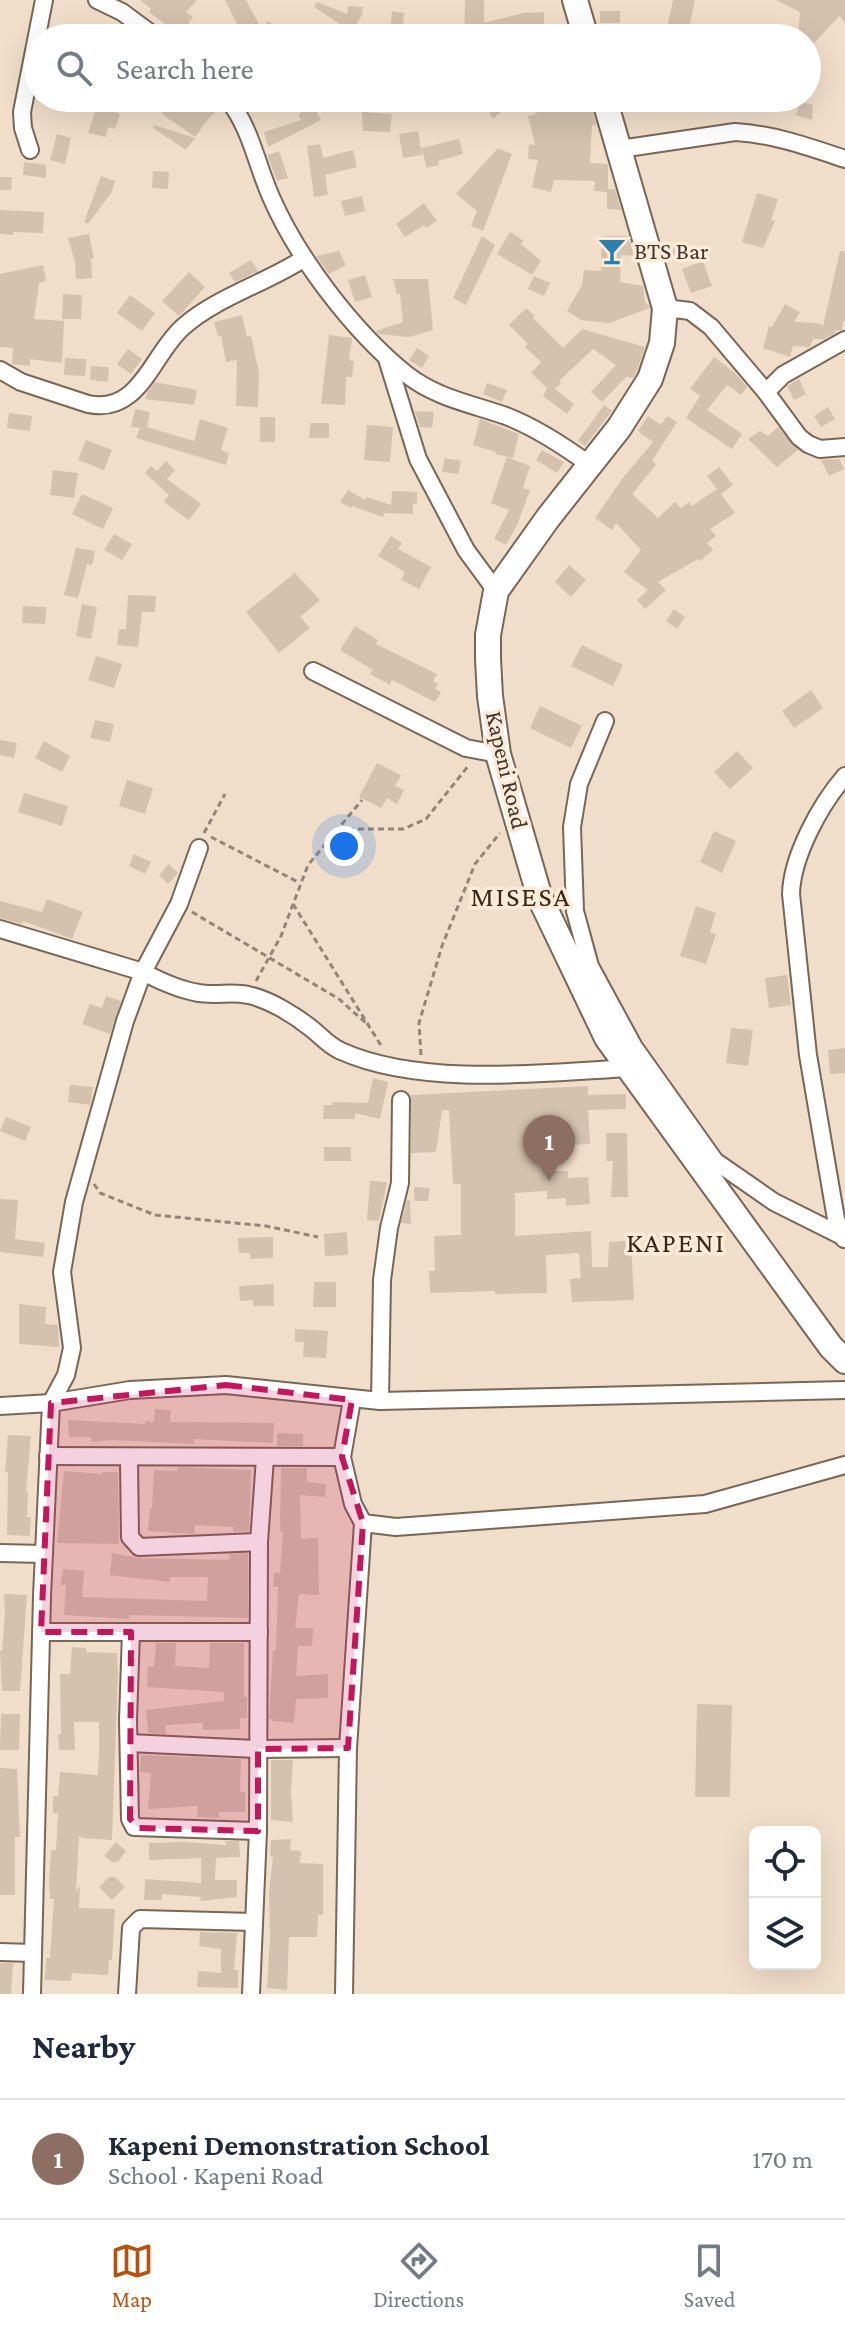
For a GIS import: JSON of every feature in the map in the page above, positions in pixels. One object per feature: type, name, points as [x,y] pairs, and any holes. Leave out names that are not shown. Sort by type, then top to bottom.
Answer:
[{"type":"main road","points":[[575,0],[582,24]]},
{"type":"main road","name":"Kapeni Road","points":[[608,112],[665,308],[662,343],[654,372],[619,428],[496,591],[488,647],[489,753],[515,814],[540,898],[607,1038],[831,1347],[845,1361]]},
{"type":"street","points":[[39,24],[44,0]]},
{"type":"street","points":[[97,0],[138,24]]},
{"type":"street","points":[[24,102],[23,128],[30,150]]},
{"type":"street","points":[[238,112],[244,120],[271,197],[303,259],[387,358],[433,391],[536,429],[590,465]]},
{"type":"street","points":[[620,149],[735,132],[800,144],[845,159]]},
{"type":"street","points":[[0,370],[21,382],[70,399],[99,406],[121,401],[138,387],[184,326],[303,259]]},
{"type":"street","points":[[665,308],[684,309],[699,316],[808,444],[820,449],[845,447]]},
{"type":"street","points":[[766,392],[783,375],[845,340]]},
{"type":"street","points":[[387,358],[418,459],[466,550],[496,591]]},
{"type":"street","points":[[313,671],[439,736],[489,753]]},
{"type":"street","points":[[605,721],[579,784],[572,827],[575,911],[590,966],[634,1047],[715,1161],[774,1202],[844,1238]]},
{"type":"street","points":[[844,1238],[836,1219],[808,1055],[791,894],[800,852],[835,787],[845,776]]},
{"type":"street","points":[[32,1994],[41,1632],[51,1403],[66,1375],[72,1348],[62,1272],[74,1202],[121,1034],[143,972],[179,904],[199,848]]},
{"type":"street","points":[[0,929],[143,972],[162,982],[199,993],[248,995],[276,1007],[342,1052],[394,1066],[443,1073],[541,1073],[629,1068]]},
{"type":"street","points":[[380,1401],[382,1280],[389,1228],[400,1183],[401,1100]]},
{"type":"street","points":[[0,1406],[51,1403],[130,1390],[226,1385],[380,1401],[845,1390]]},
{"type":"street","points":[[344,1994],[348,1748],[363,1523],[353,1504],[342,1457],[352,1400]]},
{"type":"street","points":[[48,1456],[129,1459],[342,1457]]},
{"type":"street","points":[[251,1994],[258,1831],[259,1542],[265,1458]]},
{"type":"street","points":[[129,1459],[130,1537],[139,1547],[259,1542]]},
{"type":"street","points":[[363,1523],[396,1527],[705,1504],[845,1465]]},
{"type":"street","points":[[0,1553],[44,1554]]},
{"type":"street","points":[[41,1632],[259,1632]]},
{"type":"street","points":[[131,1632],[130,1819],[134,1827],[258,1831]]},
{"type":"street","points":[[129,1743],[258,1749],[348,1748]]},
{"type":"street","points":[[127,1994],[131,1928],[140,1919],[254,1922]]},
{"type":"street","points":[[0,1952],[33,1953]]},
{"type":"path","points":[[338,829],[403,829],[426,819],[489,753]]},
{"type":"path","points":[[225,794],[204,834],[301,884]]},
{"type":"path","points":[[248,995],[271,958],[308,865],[362,800]]},
{"type":"path","points":[[422,1070],[419,1023],[442,946],[475,864],[515,814]]},
{"type":"path","points":[[179,904],[339,999],[367,1024]]},
{"type":"path","points":[[293,904],[394,1066]]},
{"type":"path","points":[[83,1168],[100,1193],[155,1215],[266,1226],[318,1237]]},
{"type":"highlighted area","points":[[226,1385],[352,1400],[342,1457],[363,1523],[348,1748],[258,1749],[258,1831],[139,1828],[130,1819],[131,1632],[41,1632],[51,1403]]},
{"type":"building","points":[[140,0],[197,0],[186,12],[193,17],[188,24],[165,24],[149,12],[151,9]]},
{"type":"building","points":[[225,0],[246,0],[259,24],[237,24]]},
{"type":"building","points":[[465,0],[484,0],[484,23],[523,13],[544,12],[544,24],[464,24]]},
{"type":"building","points":[[673,0],[695,0],[690,24],[668,24]]},
{"type":"building","points":[[776,0],[845,0],[845,23],[839,16],[821,36],[821,24],[799,24],[800,12]]},
{"type":"building","points":[[317,2],[347,14],[348,6],[363,7],[357,24],[340,24],[314,7]]},
{"type":"building","points":[[392,11],[404,13],[403,24],[391,24]]},
{"type":"building","points":[[600,11],[620,11],[620,23],[600,23]]},
{"type":"building","points":[[95,112],[120,114],[115,129],[108,127],[106,137],[88,133]]},
{"type":"building","points":[[163,112],[216,112],[195,137]]},
{"type":"building","points":[[317,112],[321,120],[268,147],[264,132],[301,120],[298,114]]},
{"type":"building","points":[[362,112],[392,114],[390,132],[363,131]]},
{"type":"building","points":[[489,112],[501,112],[493,119]]},
{"type":"building","points":[[535,112],[593,112],[596,125],[592,125],[590,163],[608,164],[608,189],[615,189],[621,210],[607,209],[607,192],[594,191],[595,181],[554,180],[551,192],[532,187],[538,160],[528,159],[529,144],[535,145],[528,116],[537,114]]},
{"type":"building","points":[[797,112],[813,112],[812,120],[796,115]]},
{"type":"building","points":[[154,125],[195,138],[186,150],[153,128]]},
{"type":"building","points":[[418,131],[422,155],[403,158],[399,134]]},
{"type":"building","points":[[57,134],[71,138],[65,164],[50,160]]},
{"type":"building","points":[[459,139],[463,154],[438,161],[439,165],[427,168],[421,148]]},
{"type":"building","points":[[320,144],[323,158],[353,150],[357,167],[325,175],[328,195],[314,197],[307,146]]},
{"type":"building","points":[[498,148],[512,154],[483,231],[471,226],[477,211],[456,194]]},
{"type":"building","points":[[279,151],[288,178],[277,181],[267,155]]},
{"type":"building","points":[[24,162],[46,165],[46,178],[23,175]]},
{"type":"building","points":[[153,171],[169,172],[168,189],[152,188]]},
{"type":"building","points":[[101,176],[115,181],[111,193],[88,224],[84,222]]},
{"type":"building","points":[[0,177],[12,177],[11,190],[0,190]]},
{"type":"building","points":[[757,193],[778,199],[771,220],[775,221],[763,248],[742,242]]},
{"type":"building","points":[[362,196],[365,211],[345,216],[341,201]]},
{"type":"building","points":[[424,203],[437,221],[405,237],[396,224]]},
{"type":"building","points":[[0,210],[44,212],[43,233],[0,234]]},
{"type":"building","points":[[510,232],[524,241],[521,244],[541,261],[532,275],[497,254]]},
{"type":"building","points":[[89,234],[94,258],[91,259],[92,278],[76,279],[68,238]]},
{"type":"building","points":[[482,236],[495,245],[466,305],[453,298]]},
{"type":"building","points":[[602,236],[628,236],[634,256],[621,255],[620,282],[643,286],[645,302],[650,308],[609,323],[581,320],[567,311],[582,285],[584,270],[601,271]]},
{"type":"building","points":[[684,244],[686,258],[672,256],[671,246]]},
{"type":"building","points":[[339,251],[346,265],[329,274],[316,256]]},
{"type":"building","points":[[840,251],[845,252],[845,321],[842,330],[833,331],[836,333],[824,339],[813,339],[810,347],[793,346],[790,357],[763,348],[769,326],[772,327],[785,304],[800,312],[794,322],[823,326]]},
{"type":"building","points":[[251,260],[258,271],[235,282],[229,273]]},
{"type":"building","points":[[703,261],[712,286],[691,293],[682,269]]},
{"type":"building","points":[[43,265],[46,281],[39,283],[34,319],[64,321],[62,363],[30,359],[30,366],[12,364],[13,348],[0,347],[0,274]]},
{"type":"building","points":[[189,272],[205,287],[179,316],[162,301]]},
{"type":"building","points":[[365,275],[372,297],[355,302],[348,280]]},
{"type":"building","points":[[534,276],[550,283],[544,296],[528,289]]},
{"type":"building","points":[[393,279],[428,279],[433,330],[409,337],[379,334],[376,331],[403,322],[400,294],[397,294]]},
{"type":"building","points":[[63,294],[82,295],[81,319],[62,319]]},
{"type":"building","points":[[130,295],[155,313],[142,331],[117,313]]},
{"type":"building","points":[[526,308],[563,348],[582,329],[645,347],[633,378],[626,377],[602,402],[591,392],[616,365],[593,349],[559,381],[561,383],[555,389],[574,404],[567,414],[543,396],[547,388],[531,373],[541,362],[509,325]]},
{"type":"building","points":[[242,315],[247,337],[251,336],[259,373],[258,407],[236,406],[237,360],[226,362],[221,336],[218,336],[214,322]]},
{"type":"building","points":[[329,335],[352,338],[349,360],[354,361],[352,377],[346,377],[345,405],[321,404]]},
{"type":"building","points":[[417,348],[429,356],[422,368],[409,360]]},
{"type":"building","points":[[128,349],[142,359],[131,374],[117,364]]},
{"type":"building","points":[[714,357],[747,387],[741,395],[727,385],[707,410],[742,434],[732,449],[686,418],[700,396],[690,389]]},
{"type":"building","points":[[65,358],[86,359],[85,376],[64,375]]},
{"type":"building","points":[[91,366],[109,367],[108,382],[90,380]]},
{"type":"building","points":[[799,379],[806,394],[794,400],[787,386]]},
{"type":"building","points":[[155,382],[197,390],[194,405],[145,399]]},
{"type":"building","points":[[487,383],[507,390],[502,402],[483,394]]},
{"type":"building","points":[[604,405],[612,411],[585,446],[578,441]]},
{"type":"building","points":[[828,407],[835,419],[821,427],[814,416]]},
{"type":"building","points":[[135,409],[150,412],[147,427],[194,441],[200,419],[228,428],[221,450],[229,453],[226,465],[136,438],[140,428],[131,427]]},
{"type":"building","points":[[415,411],[434,412],[432,428],[420,427]]},
{"type":"building","points":[[9,413],[32,416],[30,431],[7,428]]},
{"type":"building","points":[[648,416],[661,425],[667,416],[677,422],[652,461],[656,465],[632,494],[658,518],[675,502],[681,508],[689,502],[692,506],[717,489],[707,476],[719,467],[733,485],[721,494],[735,513],[710,529],[716,536],[707,543],[713,550],[700,561],[698,559],[658,582],[666,590],[645,609],[637,600],[648,590],[624,572],[641,550],[616,523],[612,530],[595,518],[653,442],[638,431]]},
{"type":"building","points":[[260,417],[275,417],[275,442],[260,442]]},
{"type":"building","points":[[480,419],[519,434],[513,458],[473,445]]},
{"type":"building","points":[[310,423],[329,423],[329,438],[309,438]]},
{"type":"building","points":[[367,425],[393,427],[390,462],[364,460]]},
{"type":"building","points":[[778,427],[798,450],[777,467],[748,439],[760,431],[768,436]]},
{"type":"building","points":[[86,440],[112,450],[104,470],[78,460]]},
{"type":"building","points":[[542,450],[564,462],[557,473],[536,460]]},
{"type":"building","points":[[507,457],[530,466],[523,488],[530,490],[506,545],[494,539],[509,510],[491,503]]},
{"type":"building","points":[[445,458],[461,461],[458,474],[442,472]]},
{"type":"building","points":[[839,459],[844,469],[829,476],[821,460]]},
{"type":"building","points":[[166,461],[175,470],[167,479],[201,504],[189,520],[164,502],[169,495],[145,473],[151,466],[157,471]]},
{"type":"building","points":[[53,470],[78,473],[74,498],[50,495]]},
{"type":"building","points":[[348,490],[365,500],[366,497],[391,505],[392,491],[417,492],[417,503],[413,504],[413,514],[384,513],[383,517],[340,502]]},
{"type":"building","points":[[82,494],[113,508],[103,529],[72,514]]},
{"type":"building","points":[[114,534],[132,544],[122,560],[104,550]]},
{"type":"building","points":[[391,536],[402,543],[398,549],[431,567],[419,589],[401,580],[405,572],[378,556]]},
{"type":"building","points":[[76,548],[95,551],[92,565],[87,564],[78,598],[64,595]]},
{"type":"building","points":[[569,565],[586,580],[571,597],[555,582]]},
{"type":"building","points":[[295,573],[320,600],[300,617],[310,628],[279,653],[246,612]]},
{"type":"building","points":[[128,595],[156,596],[155,612],[142,612],[138,647],[117,645],[119,629],[126,629]]},
{"type":"building","points":[[82,604],[97,607],[91,639],[76,636]]},
{"type":"building","points":[[23,606],[46,607],[45,624],[22,623]]},
{"type":"building","points":[[674,609],[685,617],[677,629],[666,621]]},
{"type":"building","points":[[355,626],[378,640],[376,644],[437,674],[433,681],[438,684],[435,689],[441,692],[435,702],[392,680],[390,685],[370,674],[373,670],[340,650]]},
{"type":"building","points":[[582,645],[623,665],[613,686],[571,666]]},
{"type":"building","points":[[96,656],[122,664],[114,688],[88,680]]},
{"type":"building","points":[[811,690],[823,708],[794,728],[782,711]]},
{"type":"building","points":[[540,706],[582,726],[571,748],[530,728]]},
{"type":"building","points":[[95,720],[114,724],[110,742],[90,738]]},
{"type":"building","points":[[0,740],[17,743],[14,758],[0,755]]},
{"type":"building","points":[[44,741],[70,756],[62,772],[35,758]]},
{"type":"building","points":[[737,751],[753,768],[730,789],[714,772]]},
{"type":"building","points":[[377,763],[401,775],[395,786],[404,790],[397,804],[387,798],[381,808],[359,797]]},
{"type":"building","points":[[127,780],[153,788],[145,814],[119,806]]},
{"type":"building","points":[[24,793],[68,806],[62,826],[18,812]]},
{"type":"building","points":[[714,831],[736,841],[722,873],[700,862]]},
{"type":"building","points":[[134,854],[151,862],[145,874],[129,866]]},
{"type":"building","points":[[169,864],[178,873],[168,884],[159,875]]},
{"type":"building","points":[[47,899],[83,912],[72,939],[23,921],[22,924],[0,918],[0,901],[42,912]]},
{"type":"building","points":[[696,906],[716,913],[710,932],[716,934],[706,964],[680,956]]},
{"type":"building","points":[[787,975],[791,1005],[769,1008],[765,978]]},
{"type":"building","points":[[106,996],[121,1001],[110,1034],[82,1024],[90,1004],[102,1008]]},
{"type":"building","points":[[731,1028],[753,1030],[748,1066],[726,1063]]},
{"type":"building","points":[[845,1048],[845,1073],[830,1074],[828,1050]]},
{"type":"building","points":[[373,1078],[388,1082],[380,1119],[355,1113],[355,1119],[323,1119],[324,1105],[332,1105],[333,1102],[368,1103]]},
{"type":"building","points":[[70,1085],[93,1087],[90,1105],[68,1102]]},
{"type":"building","points":[[588,1086],[588,1095],[626,1094],[626,1109],[588,1110],[590,1144],[550,1146],[551,1171],[568,1171],[568,1178],[588,1177],[590,1204],[566,1206],[566,1198],[547,1199],[547,1191],[515,1193],[515,1233],[516,1236],[591,1231],[592,1267],[608,1267],[609,1242],[631,1241],[634,1300],[572,1302],[570,1279],[581,1278],[579,1253],[546,1255],[547,1293],[430,1293],[429,1271],[435,1271],[434,1236],[461,1235],[461,1184],[453,1184],[449,1110],[442,1110],[436,1152],[411,1153],[411,1095]]},
{"type":"building","points":[[6,1117],[31,1127],[25,1141],[0,1131]]},
{"type":"building","points":[[606,1133],[627,1133],[628,1197],[611,1197],[613,1161],[606,1161]]},
{"type":"building","points":[[324,1147],[351,1147],[351,1161],[324,1161]]},
{"type":"building","points":[[370,1181],[387,1182],[379,1221],[367,1220]]},
{"type":"building","points":[[414,1187],[430,1188],[428,1201],[414,1201]]},
{"type":"building","points":[[0,1199],[18,1200],[15,1239],[45,1243],[43,1257],[0,1252]]},
{"type":"building","points":[[407,1200],[410,1200],[411,1224],[401,1223]]},
{"type":"building","points":[[347,1232],[348,1255],[325,1256],[324,1234]]},
{"type":"building","points":[[273,1237],[273,1258],[250,1259],[250,1253],[239,1253],[238,1238]]},
{"type":"building","points":[[314,1282],[336,1282],[336,1307],[313,1307]]},
{"type":"building","points":[[274,1284],[274,1306],[253,1306],[253,1300],[240,1301],[239,1286]]},
{"type":"building","points":[[19,1304],[46,1307],[45,1324],[58,1325],[59,1347],[19,1344]]},
{"type":"building","points":[[295,1329],[328,1331],[326,1358],[303,1357],[304,1342],[295,1342]]},
{"type":"building","points":[[155,1409],[171,1410],[170,1422],[274,1423],[273,1443],[194,1439],[194,1444],[91,1442],[91,1437],[69,1437],[68,1420],[145,1424],[145,1421],[154,1422]]},
{"type":"building","points":[[277,1433],[303,1434],[303,1446],[277,1446]]},
{"type":"building","points":[[8,1435],[31,1436],[26,1491],[27,1517],[31,1517],[30,1536],[7,1535],[8,1472],[5,1472]]},
{"type":"building","points":[[177,1467],[251,1470],[249,1531],[233,1532],[233,1527],[195,1525],[194,1534],[148,1531],[154,1470],[177,1471]]},
{"type":"building","points":[[281,1468],[307,1468],[307,1482],[326,1484],[325,1497],[300,1495],[301,1539],[318,1538],[319,1595],[299,1594],[295,1628],[313,1628],[312,1646],[298,1646],[296,1676],[328,1674],[328,1698],[296,1699],[294,1723],[269,1719],[273,1650],[276,1651],[278,1587],[273,1587],[274,1572],[280,1573],[283,1532],[280,1531]]},
{"type":"building","points":[[64,1471],[118,1472],[119,1544],[57,1543]]},
{"type":"building","points":[[112,1553],[139,1558],[229,1560],[229,1554],[248,1553],[248,1618],[130,1615],[129,1619],[64,1615],[66,1585],[61,1585],[63,1569],[84,1571],[82,1597],[207,1601],[208,1577],[170,1577],[170,1582],[110,1575]]},
{"type":"building","points":[[4,1594],[27,1595],[20,1691],[2,1691],[0,1651]]},
{"type":"building","points":[[156,1643],[176,1643],[175,1666],[209,1668],[210,1643],[244,1643],[247,1718],[240,1718],[240,1729],[203,1730],[203,1723],[165,1725],[166,1734],[148,1733],[146,1710],[224,1701],[224,1692],[147,1687],[148,1666],[154,1667]]},
{"type":"building","points":[[72,1647],[86,1648],[86,1652],[117,1653],[112,1840],[79,1836],[76,1891],[80,1886],[79,1908],[115,1909],[112,1960],[109,1960],[108,1975],[72,1973],[71,1981],[45,1980],[46,1958],[50,1958],[54,1899],[50,1899],[51,1850],[56,1850],[58,1813],[53,1813],[53,1796],[58,1796],[60,1772],[98,1775],[99,1722],[74,1722],[75,1750],[59,1750],[60,1674],[70,1674]]},
{"type":"building","points":[[697,1704],[732,1705],[730,1797],[695,1797]]},
{"type":"building","points":[[1,1714],[20,1714],[19,1750],[0,1750]]},
{"type":"building","points":[[141,1755],[241,1759],[240,1792],[245,1792],[245,1812],[219,1812],[219,1818],[197,1817],[198,1806],[148,1809],[151,1773],[140,1772]]},
{"type":"building","points":[[271,1760],[293,1760],[293,1822],[271,1820]]},
{"type":"building","points":[[0,1768],[17,1769],[20,1837],[15,1837],[15,1895],[0,1895]]},
{"type":"building","points":[[291,1839],[290,1850],[301,1851],[300,1863],[323,1864],[323,1915],[318,1915],[317,1937],[289,1937],[287,1990],[267,1988],[269,1892],[273,1857],[270,1856],[271,1840]]},
{"type":"building","points":[[225,1841],[239,1841],[240,1857],[216,1858],[215,1880],[237,1880],[237,1897],[200,1901],[201,1897],[162,1894],[162,1900],[144,1900],[145,1879],[201,1883],[201,1858],[149,1860],[149,1843],[226,1845]]},
{"type":"building","points":[[116,1842],[126,1851],[118,1862],[112,1862],[104,1856]]},
{"type":"building","points":[[109,1877],[115,1877],[125,1887],[112,1900],[99,1887]]},
{"type":"building","points":[[200,1932],[237,1933],[234,1970],[238,1970],[238,1988],[197,1987],[198,1971],[221,1973],[221,1949],[199,1946]]},
{"type":"building","points":[[0,1963],[13,1963],[11,1994],[0,1994]]},
{"type":"place","name":"BTS Bar","points":[[612,251]]},
{"type":"place","name":"Kapeni Demonstration School","points":[[549,1181]]},
{"type":"district","name":"MISESA","points":[[521,896]]},
{"type":"district","name":"KAPENI","points":[[676,1242]]}]
